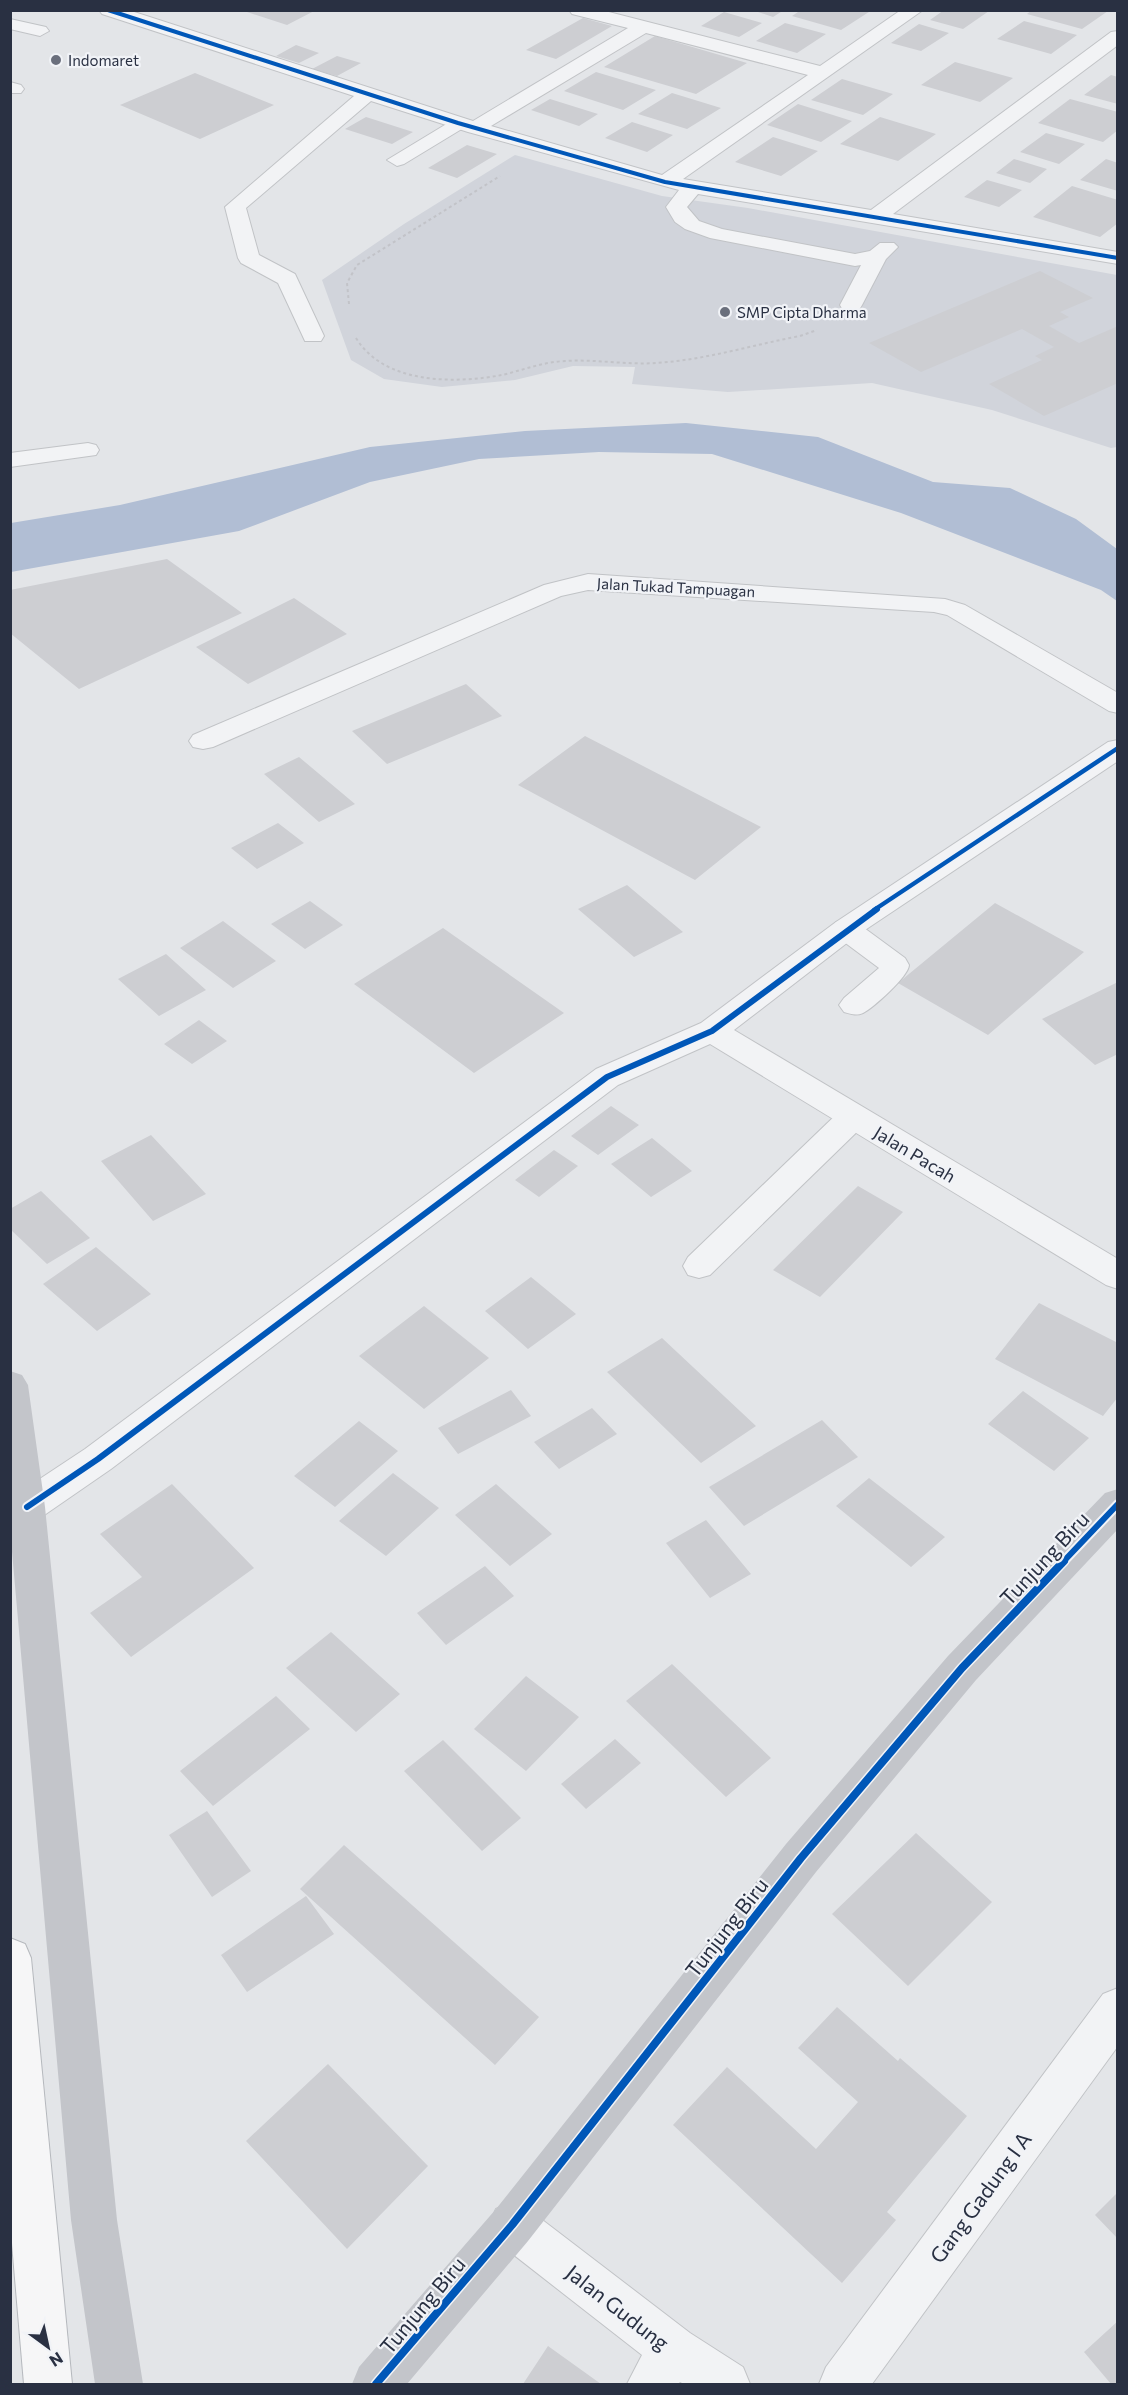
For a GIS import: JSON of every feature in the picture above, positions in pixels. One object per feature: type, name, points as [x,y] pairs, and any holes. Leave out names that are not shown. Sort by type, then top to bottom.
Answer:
[{"type":"highway","points":[[10,1958],[48,2385]]},
{"type":"street","points":[[108,10],[467,126],[665,182],[1118,258]]},
{"type":"street","points":[[578,10],[824,73]]},
{"type":"street","points":[[665,182],[914,10]]},
{"type":"street","points":[[467,126],[643,27]]},
{"type":"street","points":[[877,216],[1118,36]]},
{"type":"street","points":[[313,336],[286,279],[249,258],[235,207],[366,94]]},
{"type":"street","points":[[693,186],[676,207],[682,218],[692,225],[717,234],[855,260],[877,256]]},
{"type":"street","points":[[851,305],[877,256],[897,239],[900,220]]},
{"type":"street","name":"Jalan Tukad Tampuagan","points":[[203,741],[553,590],[588,582],[936,604],[956,610],[1118,705]]},
{"type":"street","points":[[27,1508],[98,1459],[473,1174],[608,1077],[712,1031],[846,929],[1118,748]]},
{"type":"street","name":"Jalan Pacah","points":[[712,1031],[1118,1276]]},
{"type":"street","points":[[10,1385],[27,1508],[94,2220],[120,2385]]},
{"type":"street","name":"Tunjung Biru","points":[[376,2385],[512,2225],[808,1849],[962,1668],[1118,1504]]},
{"type":"street","name":"Gang Gadung I A","points":[[843,2385],[1118,2009]]},
{"type":"street","name":"Jalan Gudung","points":[[512,2225],[662,2367],[726,2385]]},
{"type":"lane","points":[[10,24],[40,31]]},
{"type":"lane","points":[[397,160],[467,126]]},
{"type":"lane","points":[[10,460],[88,450]]},
{"type":"lane","points":[[846,929],[895,965],[895,970],[854,1005]]},
{"type":"lane","points":[[699,1266],[853,1117]]},
{"type":"path","points":[[350,309],[346,287],[347,278],[357,265],[502,174]]},
{"type":"path","points":[[354,330],[365,355],[373,362],[418,375],[476,378],[559,362],[586,360],[665,362],[800,336],[842,317],[851,305]]},
{"type":"shaded area","name":"SMP Cipta Dharma","points":[[515,155],[662,196],[748,208],[1117,275],[1117,447],[1111,448],[992,410],[872,383],[728,392],[632,384],[635,367],[573,366],[515,380],[442,387],[384,379],[351,360],[322,280],[404,224]]},
{"type":"water","points":[[686,423],[818,437],[933,482],[1010,488],[1076,519],[1117,549],[1117,601],[1101,590],[901,513],[712,454],[599,452],[479,459],[370,482],[239,531],[11,572],[11,523],[120,505],[370,447],[525,431]]},
{"type":"building","points":[[241,10],[316,10],[287,25]]},
{"type":"building","points":[[752,10],[784,10],[773,17]]},
{"type":"building","points":[[801,10],[872,10],[841,30],[792,16]]},
{"type":"building","points":[[944,10],[989,11],[963,29],[930,20]]},
{"type":"building","points":[[1032,10],[1108,11],[1082,29],[1027,14]]},
{"type":"building","points":[[724,12],[762,23],[739,37],[701,26]]},
{"type":"building","points":[[583,18],[612,26],[556,59],[526,50]]},
{"type":"building","points":[[1024,21],[1077,35],[1051,54],[997,39]]},
{"type":"building","points":[[785,23],[826,34],[797,53],[756,41]]},
{"type":"building","points":[[919,24],[949,33],[921,51],[891,43]]},
{"type":"building","points":[[655,36],[747,63],[696,94],[604,67]]},
{"type":"building","points":[[296,45],[319,53],[299,63],[276,56]]},
{"type":"building","points":[[337,56],[361,63],[337,76],[312,69]]},
{"type":"building","points":[[955,62],[1013,78],[980,102],[921,85]]},
{"type":"building","points":[[596,72],[656,90],[623,110],[564,91]]},
{"type":"building","points":[[195,73],[274,105],[200,139],[120,105]]},
{"type":"building","points":[[1111,75],[1118,77],[1118,104],[1084,95]]},
{"type":"building","points":[[842,79],[893,94],[863,115],[811,100]]},
{"type":"building","points":[[672,93],[721,108],[687,129],[638,114]]},
{"type":"building","points":[[550,99],[598,114],[579,126],[531,110]]},
{"type":"building","points":[[1070,99],[1118,112],[1118,130],[1103,142],[1038,123]]},
{"type":"building","points":[[798,104],[852,121],[821,142],[767,125]]},
{"type":"building","points":[[366,117],[413,132],[392,144],[345,129]]},
{"type":"building","points":[[880,117],[936,134],[898,161],[840,144]]},
{"type":"building","points":[[632,122],[673,135],[647,152],[605,138]]},
{"type":"building","points":[[1046,133],[1085,144],[1059,164],[1020,152]]},
{"type":"building","points":[[773,137],[818,151],[781,176],[735,162]]},
{"type":"building","points":[[467,145],[497,154],[457,178],[428,168]]},
{"type":"building","points":[[1014,159],[1047,169],[1030,183],[996,173]]},
{"type":"building","points":[[1106,159],[1118,163],[1118,191],[1080,180]]},
{"type":"building","points":[[987,180],[1022,190],[999,207],[964,197]]},
{"type":"building","points":[[1072,186],[1118,200],[1118,223],[1100,237],[1033,217]]},
{"type":"building","points":[[1040,271],[1093,298],[1060,312],[1069,317],[1049,326],[1079,343],[1118,326],[1118,383],[1044,416],[989,384],[1042,360],[1035,356],[1054,347],[1022,329],[921,372],[869,343]]},
{"type":"building","points":[[167,559],[242,613],[79,689],[10,633],[10,590]]},
{"type":"building","points":[[294,598],[347,634],[248,684],[196,647]]},
{"type":"building","points":[[466,684],[502,716],[387,764],[352,731]]},
{"type":"building","points":[[585,736],[761,827],[695,880],[518,785]]},
{"type":"building","points":[[299,757],[355,804],[319,822],[264,774]]},
{"type":"building","points":[[278,823],[304,843],[257,869],[231,848]]},
{"type":"building","points":[[627,885],[683,932],[634,957],[578,909]]},
{"type":"building","points":[[310,901],[343,925],[305,949],[271,924]]},
{"type":"building","points":[[995,903],[1084,952],[988,1035],[898,983]]},
{"type":"building","points":[[223,921],[276,961],[233,988],[180,948]]},
{"type":"building","points":[[443,928],[564,1013],[474,1073],[354,984]]},
{"type":"building","points":[[166,954],[206,990],[159,1016],[118,979]]},
{"type":"building","points":[[1118,982],[1118,1054],[1095,1065],[1042,1019]]},
{"type":"building","points":[[199,1020],[227,1041],[192,1064],[164,1044]]},
{"type":"building","points":[[611,1106],[639,1125],[598,1155],[571,1136]]},
{"type":"building","points":[[151,1135],[206,1194],[153,1221],[101,1161]]},
{"type":"building","points":[[652,1138],[692,1171],[651,1197],[611,1164]]},
{"type":"building","points":[[554,1150],[578,1166],[539,1197],[515,1180]]},
{"type":"building","points":[[858,1186],[903,1212],[820,1297],[773,1270]]},
{"type":"building","points":[[41,1191],[90,1238],[47,1264],[10,1229],[10,1209]]},
{"type":"building","points":[[96,1247],[151,1294],[97,1331],[43,1284]]},
{"type":"building","points":[[531,1277],[576,1314],[528,1349],[485,1311]]},
{"type":"building","points":[[1039,1303],[1118,1343],[1118,1397],[1103,1416],[995,1359]]},
{"type":"building","points":[[424,1306],[489,1358],[424,1409],[359,1356]]},
{"type":"building","points":[[662,1338],[756,1426],[701,1463],[607,1372]]},
{"type":"building","points":[[511,1390],[531,1416],[458,1454],[438,1428]]},
{"type":"building","points":[[1023,1391],[1089,1438],[1054,1471],[988,1424]]},
{"type":"building","points":[[592,1408],[617,1434],[559,1469],[534,1442]]},
{"type":"building","points":[[822,1420],[858,1457],[744,1526],[709,1487]]},
{"type":"building","points":[[359,1421],[398,1451],[335,1507],[294,1476]]},
{"type":"building","points":[[393,1473],[439,1508],[386,1556],[339,1521]]},
{"type":"building","points":[[869,1478],[945,1537],[911,1567],[836,1506]]},
{"type":"building","points":[[172,1484],[254,1568],[131,1657],[90,1613],[142,1577],[100,1534]]},
{"type":"building","points":[[496,1484],[552,1534],[510,1566],[455,1515]]},
{"type":"building","points":[[706,1520],[751,1574],[710,1598],[666,1543]]},
{"type":"building","points":[[485,1566],[514,1596],[446,1645],[417,1613]]},
{"type":"building","points":[[331,1632],[400,1694],[356,1732],[286,1668]]},
{"type":"building","points":[[672,1664],[771,1758],[726,1797],[626,1701]]},
{"type":"building","points":[[526,1676],[579,1717],[526,1771],[474,1729]]},
{"type":"building","points":[[276,1696],[310,1729],[213,1806],[180,1771]]},
{"type":"building","points":[[615,1739],[641,1763],[586,1809],[561,1784]]},
{"type":"building","points":[[443,1740],[521,1818],[482,1851],[404,1771]]},
{"type":"building","points":[[207,1811],[251,1871],[212,1897],[169,1835]]},
{"type":"building","points":[[916,1833],[992,1902],[908,1986],[832,1914]]},
{"type":"building","points":[[344,1845],[539,2017],[495,2065],[300,1889]]},
{"type":"building","points":[[306,1896],[334,1934],[247,1992],[221,1955]]},
{"type":"building","points":[[837,2007],[898,2061],[900,2058],[967,2116],[887,2212],[896,2220],[842,2283],[673,2125],[727,2067],[816,2149],[858,2102],[798,2048]]},
{"type":"building","points":[[328,2064],[428,2166],[347,2249],[246,2141]]},
{"type":"building","points":[[1118,2192],[1118,2239],[1095,2215]]},
{"type":"building","points":[[1118,2321],[1118,2384],[1111,2384],[1084,2352]]},
{"type":"building","points":[[548,2346],[601,2384],[523,2384]]},
{"type":"cycle path","points":[[108,10],[458,123],[665,182],[1118,258]]},
{"type":"cycle path","points":[[27,1507],[98,1459],[473,1175],[607,1077],[712,1031],[846,929],[1118,748]]},
{"type":"cycle path","points":[[376,2384],[512,2225],[801,1858],[962,1668],[1118,1504]]},
{"type":"place","name":"Indomaret","points":[[56,60]]},
{"type":"place","name":"SMP Cipta Dharma","points":[[725,312]]}]
